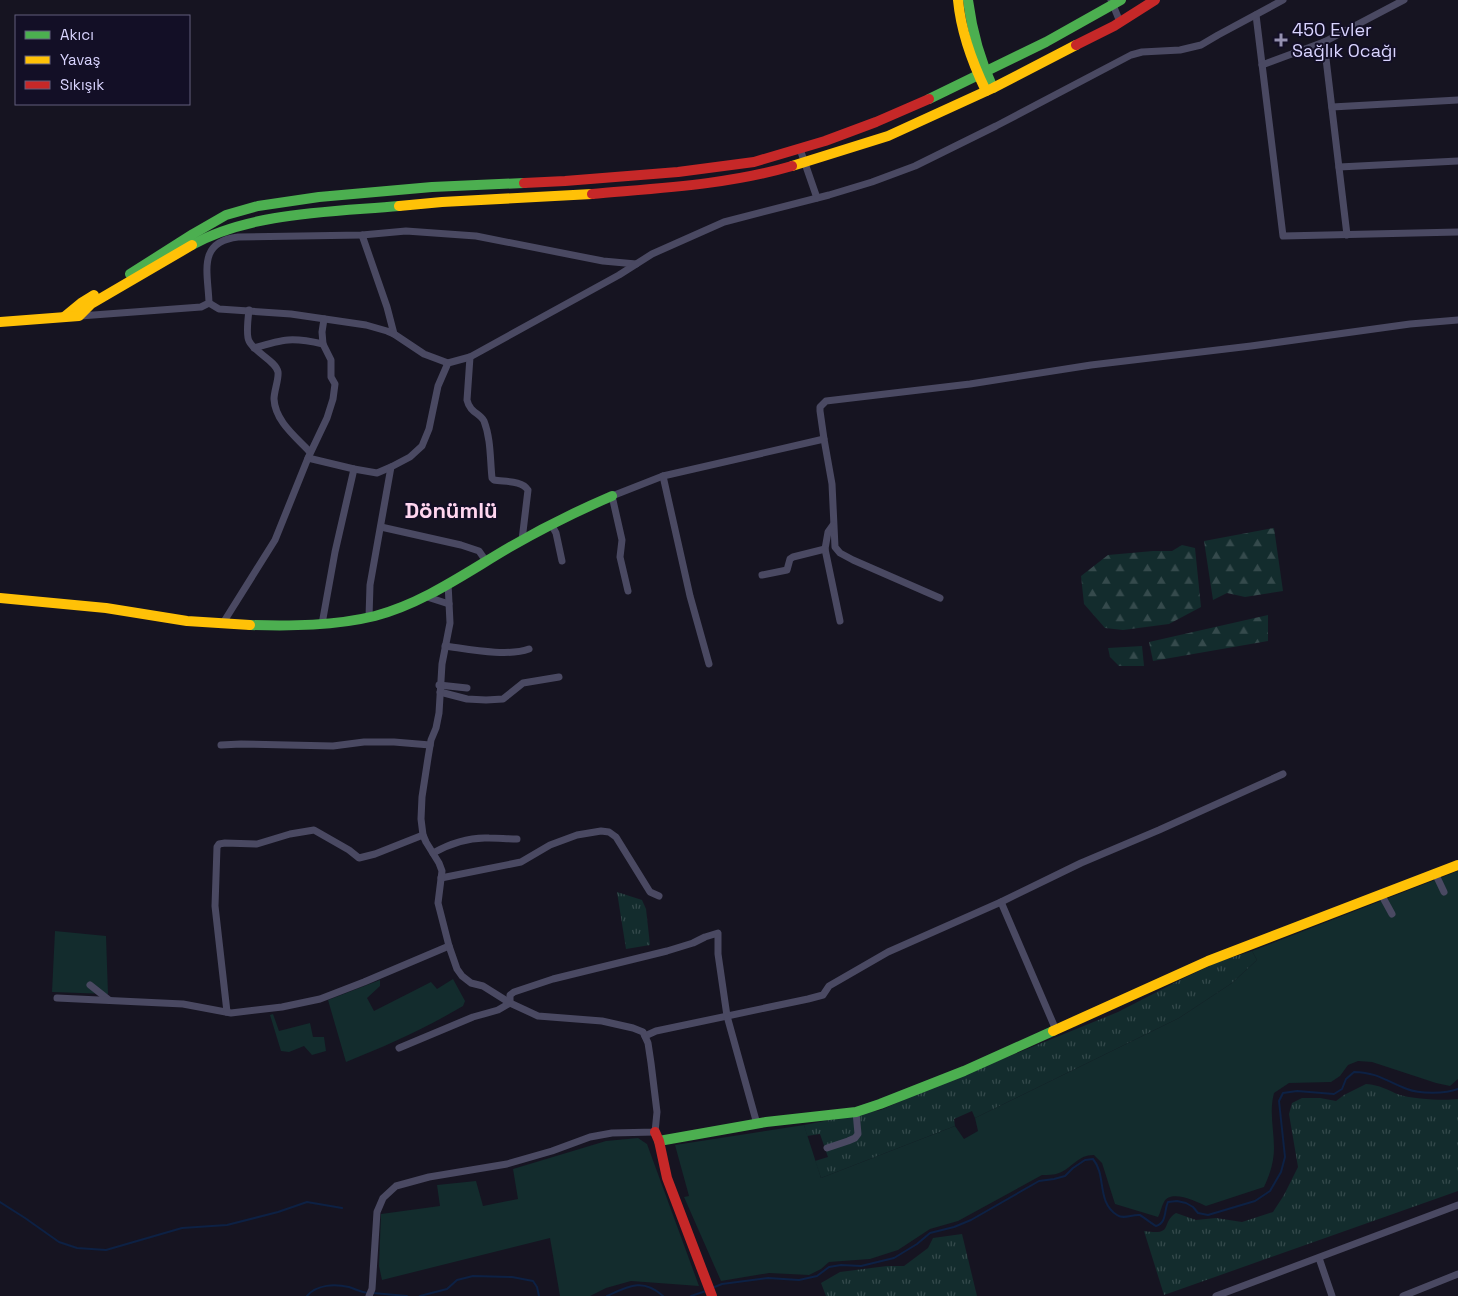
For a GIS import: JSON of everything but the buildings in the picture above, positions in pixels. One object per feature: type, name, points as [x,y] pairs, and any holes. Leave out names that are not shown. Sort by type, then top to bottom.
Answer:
[{"type":"street","points":[[958,0],[966,39],[990,90]]},
{"type":"street","points":[[968,0],[982,74]]},
{"type":"street","points":[[79,316],[91,304],[204,238],[266,220],[308,214],[442,202],[582,195],[714,183],[770,172],[888,136],[990,90],[1120,22],[1155,0]]},
{"type":"street","points":[[209,303],[219,309],[291,314],[366,325],[394,334],[424,354],[448,363],[470,357],[619,275],[652,254],[724,222],[872,182],[915,166],[1131,55],[1142,52],[1180,50],[1201,45],[1284,0]]},
{"type":"street","points":[[1262,65],[1324,42],[1404,0]]},
{"type":"street","points":[[64,317],[82,303],[226,215],[258,206],[319,197],[432,187],[565,181],[678,172],[754,162],[825,141],[876,122],[940,94],[1046,42],[1115,2],[1120,22]]},
{"type":"street","points":[[1256,14],[1283,236],[1458,232]]},
{"type":"street","points":[[1324,42],[1347,235]]},
{"type":"street","points":[[1332,108],[1458,100]]},
{"type":"street","points":[[800,149],[817,198]]},
{"type":"street","points":[[1339,167],[1458,161]]},
{"type":"street","points":[[209,303],[207,258],[213,248],[227,238],[362,235],[406,231],[476,236],[603,261],[637,264]]},
{"type":"street","points":[[362,235],[387,306],[394,334]]},
{"type":"street","points":[[0,322],[202,307],[209,303]]},
{"type":"street","points":[[249,310],[248,340],[278,372],[274,398],[276,410],[282,422],[309,455],[354,469],[377,473],[410,457],[422,446],[429,429],[438,386],[448,363]]},
{"type":"street","points":[[223,623],[275,540],[309,455],[327,418],[335,384],[331,376],[331,360],[323,344],[324,319]]},
{"type":"street","points":[[940,598],[840,553],[835,547],[832,484],[820,407],[826,402],[970,384],[1091,365],[1410,324],[1458,320]]},
{"type":"street","points":[[254,348],[286,339],[301,339],[323,344]]},
{"type":"street","points":[[470,357],[466,400],[473,411],[483,418],[487,432],[492,478],[494,480],[520,484],[528,490],[522,540]]},
{"type":"street","points":[[0,598],[104,608],[198,622],[288,626],[344,622],[396,609],[448,583],[566,516],[663,476],[824,439]]},
{"type":"street","points":[[369,617],[370,585],[391,467]]},
{"type":"street","points":[[322,624],[335,552],[354,469]]},
{"type":"street","points":[[663,476],[690,596],[709,664]]},
{"type":"street","points":[[612,496],[622,540],[620,557],[628,591]]},
{"type":"street","points":[[551,524],[556,533],[562,561]]},
{"type":"street","points":[[833,524],[828,532],[825,549],[840,621]]},
{"type":"street","points":[[380,527],[480,551],[486,562]]},
{"type":"street","points":[[762,575],[787,570],[790,559],[793,557],[825,549]]},
{"type":"street","points":[[448,583],[450,623],[445,646],[436,728],[430,745],[422,797],[421,819],[423,835],[442,871],[438,903],[457,970],[471,983],[483,986],[510,1003],[538,1016],[602,1021],[643,1032],[648,1043],[657,1112],[657,1136],[667,1178],[710,1292]]},
{"type":"street","points":[[424,596],[450,604]]},
{"type":"street","points":[[445,646],[491,651],[522,651],[529,649]]},
{"type":"street","points":[[440,688],[467,699],[504,699],[523,684],[559,677]]},
{"type":"street","points":[[440,688],[466,688]]},
{"type":"street","points":[[222,745],[333,746],[364,742],[394,742],[430,745]]},
{"type":"street","points":[[645,1036],[656,1031],[822,995],[829,986],[888,952],[1002,902],[1081,863],[1283,774]]},
{"type":"street","points":[[227,1012],[215,906],[215,874],[217,847],[219,844],[257,844],[290,834],[314,830],[349,850],[359,858],[375,854],[423,835]]},
{"type":"street","points":[[442,878],[521,862],[550,845],[577,835],[601,831],[609,832],[616,837],[650,892],[659,896]]},
{"type":"street","points":[[433,853],[463,841],[487,838],[517,839]]},
{"type":"street","points":[[371,1293],[377,1212],[383,1198],[396,1186],[429,1177],[507,1164],[552,1151],[590,1137],[612,1132],[657,1136],[856,1112],[964,1071],[1208,961],[1458,865]]},
{"type":"street","points":[[1435,873],[1444,892]]},
{"type":"street","points":[[1381,894],[1392,914]]},
{"type":"street","points":[[1002,902],[1056,1030]]},
{"type":"street","points":[[510,1003],[510,995],[514,992],[553,979],[667,952],[718,933],[718,954],[727,1016],[758,1124]]},
{"type":"street","points":[[57,998],[183,1004],[227,1012],[282,1007],[320,999],[449,946]]},
{"type":"street","points":[[90,985],[109,1000]]},
{"type":"street","points":[[399,1048],[474,1017],[498,1010],[510,1003]]},
{"type":"street","points":[[827,1148],[854,1138],[858,1134],[856,1112]]},
{"type":"street","points":[[1216,1296],[1458,1206]]},
{"type":"street","points":[[1318,1258],[1332,1296]]},
{"type":"street","points":[[1403,1296],[1458,1274]]},
{"type":"green space","points":[[1274,528],[1283,591],[1245,597],[1227,593],[1213,600],[1204,541]]},
{"type":"green space","points":[[1182,545],[1195,548],[1201,607],[1169,624],[1123,630],[1105,628],[1084,604],[1081,576],[1108,555],[1172,551]]},
{"type":"green space","points":[[1268,615],[1268,641],[1153,661],[1149,642]]},
{"type":"green space","points":[[1142,646],[1144,666],[1119,666],[1110,657],[1108,648]]},
{"type":"green space","points":[[1458,871],[1458,1079],[1450,1086],[1372,1062],[1358,1061],[1348,1065],[1340,1076],[1331,1082],[1289,1083],[1274,1093],[1272,1114],[1274,1153],[1264,1187],[1206,1206],[1178,1196],[1167,1198],[1158,1217],[1115,1204],[1102,1163],[1094,1155],[1079,1159],[1059,1173],[1042,1175],[958,1221],[930,1229],[898,1250],[870,1259],[829,1262],[821,1269],[809,1275],[769,1273],[721,1281],[684,1197],[689,1196],[675,1145],[804,1125],[821,1178],[955,1126],[964,1139],[978,1131],[975,1118],[1179,1018],[1232,983],[1257,960],[1252,951]]},
{"type":"green space","points":[[617,892],[642,900],[646,909],[650,945],[626,949]]},
{"type":"green space","points":[[55,931],[106,936],[108,994],[52,992]]},
{"type":"green space","points":[[1252,951],[1257,960],[1232,983],[1179,1018],[975,1118],[972,1111],[954,1119],[955,1126],[821,1178],[815,1161],[828,1157],[820,1134],[807,1136],[804,1125],[881,1110],[1118,1012],[1218,962]]},
{"type":"green space","points":[[453,979],[465,1001],[463,1006],[406,1036],[346,1062],[328,1000],[380,980],[380,986],[367,998],[374,1011],[431,982],[437,989]]},
{"type":"green space","points":[[273,1014],[279,1031],[310,1023],[313,1037],[324,1037],[326,1051],[312,1055],[304,1046],[289,1052],[281,1051],[270,1015]]},
{"type":"green space","points":[[1366,1084],[1413,1098],[1458,1099],[1458,1191],[1164,1295],[1144,1231],[1160,1232],[1164,1230],[1171,1217],[1176,1213],[1196,1220],[1216,1218],[1242,1222],[1273,1212],[1298,1167],[1289,1114],[1292,1103],[1302,1098],[1320,1098],[1336,1101]]},
{"type":"green space","points":[[638,1138],[647,1144],[699,1286],[631,1281],[606,1288],[590,1296],[560,1296],[550,1238],[382,1280],[379,1266],[381,1214],[440,1206],[437,1185],[476,1181],[483,1206],[518,1199],[513,1169],[606,1141]]},
{"type":"green space","points":[[962,1234],[977,1296],[826,1296],[821,1283],[840,1272],[887,1266],[904,1266],[928,1248],[933,1238]]},
{"type":"waterway","points":[[712,1288],[722,1284],[768,1278],[799,1280],[817,1276],[829,1267],[841,1265],[861,1266],[894,1258],[917,1244],[930,1233],[954,1227],[971,1220],[1039,1181],[1065,1176],[1085,1160],[1093,1159],[1100,1173],[1106,1203],[1117,1215],[1125,1217],[1140,1215],[1156,1226],[1164,1219],[1168,1202],[1177,1201],[1186,1203],[1198,1213],[1208,1215],[1255,1201],[1270,1191],[1281,1172],[1285,1157],[1279,1101],[1283,1093],[1297,1091],[1334,1094],[1342,1089],[1346,1079],[1354,1072],[1376,1076],[1418,1092],[1440,1093],[1458,1089]]},
{"type":"waterway","points":[[0,1202],[59,1242],[77,1248],[106,1250],[182,1228],[227,1225],[278,1212],[307,1202],[342,1208]]},
{"type":"waterway","points":[[420,1296],[447,1289],[457,1280],[473,1276],[512,1277],[533,1281],[539,1296]]},
{"type":"waterway","points":[[307,1296],[316,1289],[332,1285],[349,1287],[368,1293]]},
{"type":"waterway","points":[[607,1296],[636,1285],[649,1287],[663,1296]]},
{"type":"waterway","points":[[691,1296],[706,1291]]},
{"type":"waterway","points":[[373,1293],[407,1296]]},
{"type":"traffic: fast","points":[[968,0],[977,45],[993,88]]},
{"type":"traffic: fast","points":[[929,99],[1046,42],[1121,0]]},
{"type":"traffic: fast","points":[[130,274],[226,215],[258,206],[319,197],[432,187],[524,183]]},
{"type":"traffic: fast","points":[[192,245],[215,234],[266,220],[320,212],[399,206]]},
{"type":"traffic: fast","points":[[250,625],[329,624],[375,616],[393,610],[445,586],[548,526],[612,496]]},
{"type":"traffic: fast","points":[[659,1141],[766,1122],[856,1112],[964,1071],[1053,1031]]},
{"type":"traffic: slow","points":[[958,0],[968,47],[986,91]]},
{"type":"traffic: slow","points":[[792,166],[888,136],[993,88],[1076,45]]},
{"type":"traffic: slow","points":[[399,206],[592,194]]},
{"type":"traffic: slow","points":[[0,322],[79,316],[91,304],[192,245]]},
{"type":"traffic: slow","points":[[64,317],[94,295]]},
{"type":"traffic: slow","points":[[0,598],[106,608],[187,621],[250,625]]},
{"type":"traffic: slow","points":[[1053,1031],[1208,961],[1458,865]]},
{"type":"traffic: jam","points":[[1076,45],[1114,26],[1155,0]]},
{"type":"traffic: jam","points":[[524,183],[678,172],[754,162],[825,141],[929,99]]},
{"type":"traffic: jam","points":[[592,194],[718,182],[792,166]]},
{"type":"traffic: jam","points":[[655,1132],[659,1141],[667,1178],[712,1296]]},
{"type":"place","name":"450 Evler Sağlık Ocağı","points":[[1281,40]]},
{"type":"district","name":"Dönümlü","points":[[451,510]]}]
